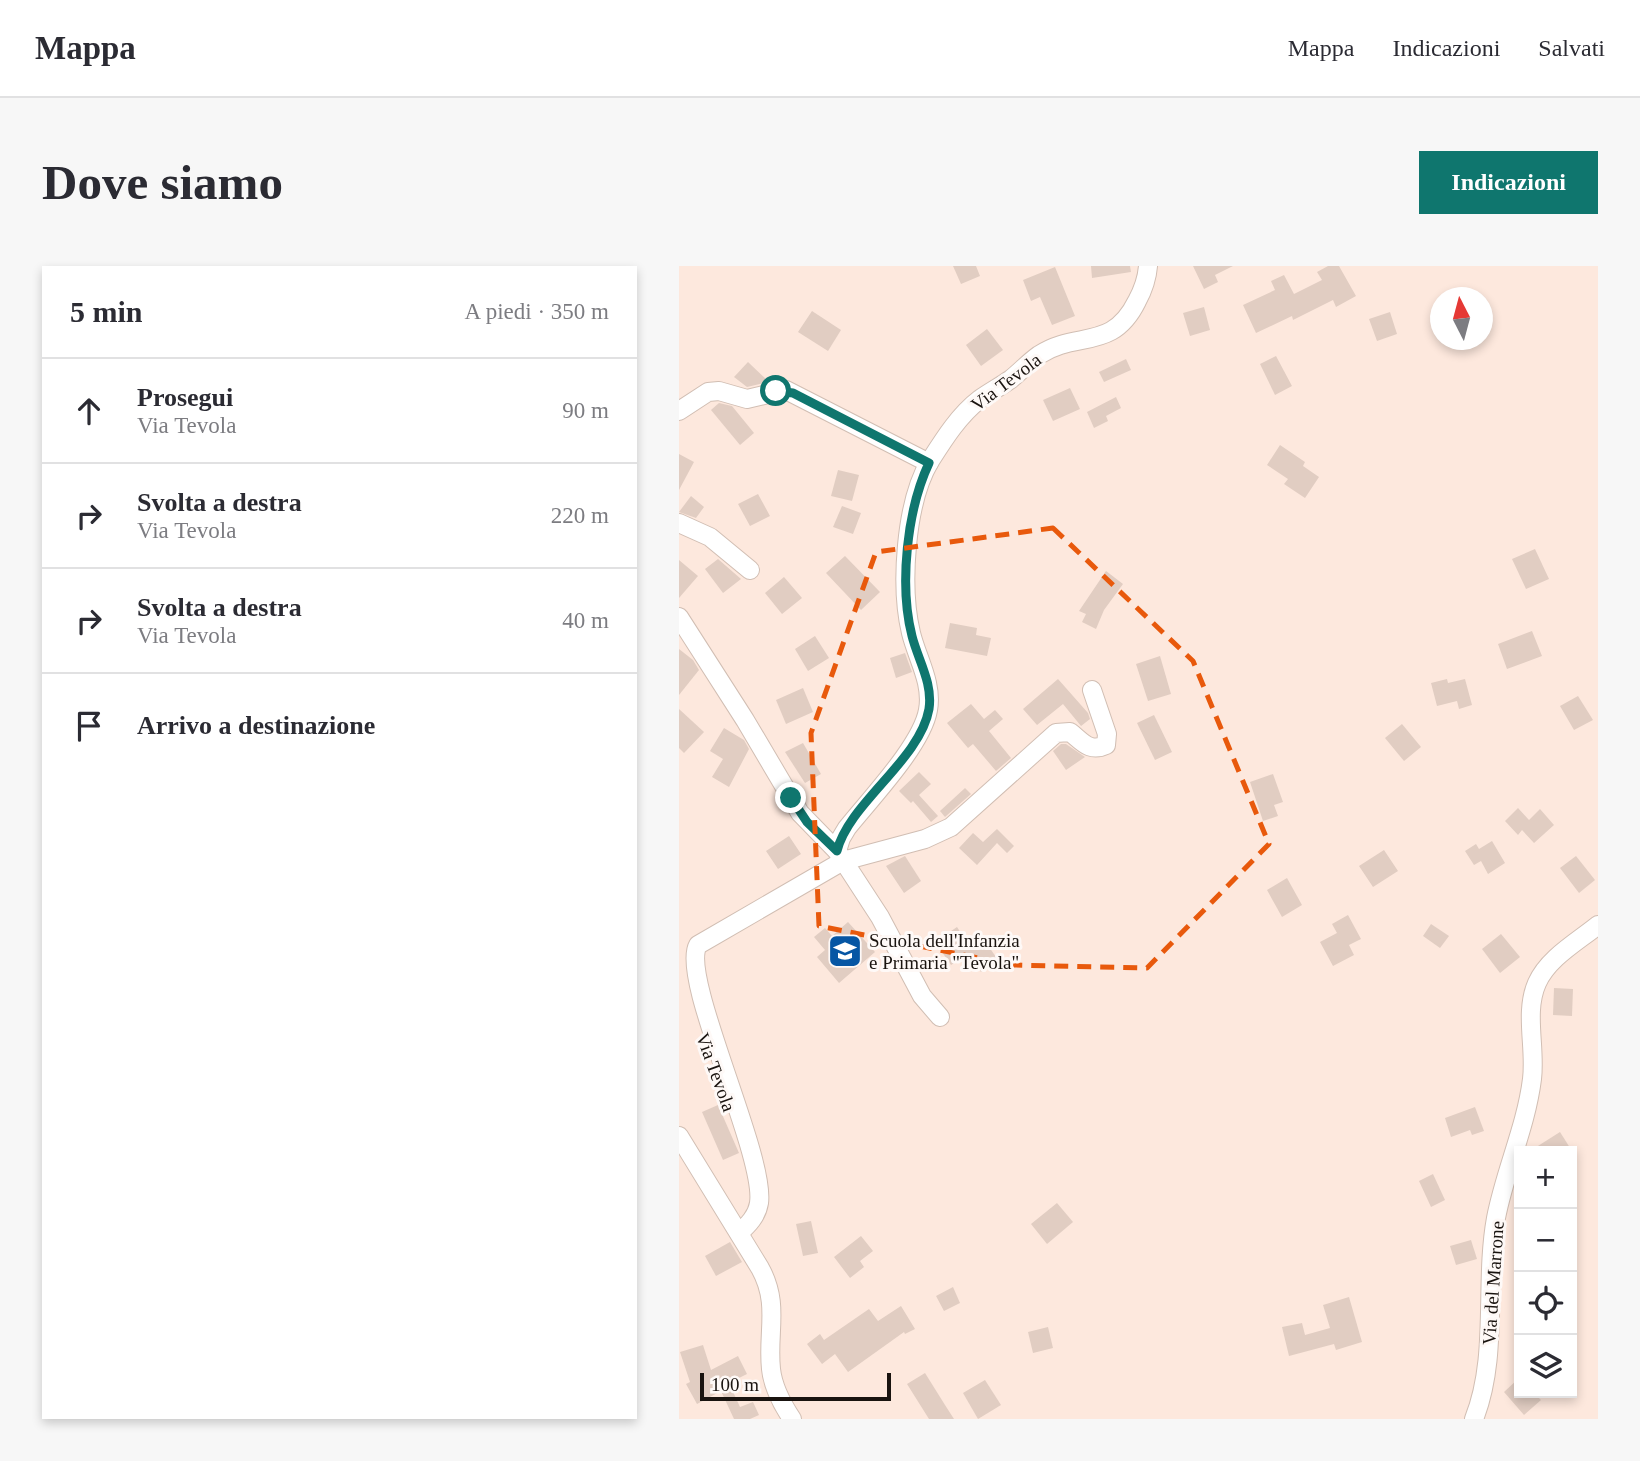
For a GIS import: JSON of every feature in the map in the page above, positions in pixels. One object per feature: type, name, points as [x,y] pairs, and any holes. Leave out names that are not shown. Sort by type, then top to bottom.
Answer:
[{"type":"street","points":[[1147,271],[1163,266]]},
{"type":"street","name":"Via Tevola","points":[[840,856],[848,828],[917,737],[928,712],[927,683],[912,635],[907,599],[911,524],[929,463],[970,408],[1036,357],[1058,346],[1102,336],[1121,326],[1134,307],[1147,271]]},
{"type":"street","points":[[679,411],[708,392],[719,391],[750,398],[786,390],[929,463]]},
{"type":"street","points":[[679,523],[710,537],[750,570]]},
{"type":"street","points":[[679,617],[752,731],[800,813],[840,856],[880,917],[922,996],[940,1017]]},
{"type":"street","name":"Via Tevola","points":[[739,1233],[758,1210],[758,1185],[751,1159],[705,1046],[690,991],[687,966],[689,955],[698,945],[840,856],[925,839],[951,827],[1059,732],[1070,732],[1088,747],[1106,745],[1108,738],[1092,691]]},
{"type":"street","name":"Via del Marrone","points":[[1474,1419],[1485,1380],[1496,1218],[1532,1083],[1534,1056],[1531,1012],[1534,992],[1537,982],[1550,964],[1598,925]]},
{"type":"street","points":[[679,1136],[761,1268],[770,1289],[773,1314],[772,1376],[780,1399],[792,1419]]},
{"type":"highlighted area","points":[[1053,528],[1193,661],[1269,844],[1147,968],[1014,965],[819,926],[811,733],[876,552]]},
{"type":"building","points":[[953,266],[976,266],[980,276],[961,284]]},
{"type":"building","points":[[1091,266],[1130,266],[1131,272],[1092,278]]},
{"type":"building","points":[[1193,266],[1233,266],[1215,275],[1218,282],[1204,289]]},
{"type":"building","points":[[1328,266],[1339,266],[1356,296],[1336,307],[1333,300],[1293,320],[1292,316],[1256,333],[1243,305],[1275,290],[1271,281],[1284,275],[1294,294],[1322,280],[1317,272]]},
{"type":"building","points":[[1055,267],[1075,316],[1052,325],[1040,297],[1031,301],[1023,280]]},
{"type":"building","points":[[1204,307],[1210,330],[1190,336],[1183,313]]},
{"type":"building","points":[[812,311],[841,330],[828,351],[798,332]]},
{"type":"building","points":[[1390,312],[1397,334],[1377,341],[1369,319]]},
{"type":"building","points":[[987,329],[1003,350],[981,366],[966,345]]},
{"type":"building","points":[[1276,356],[1292,386],[1275,395],[1260,364]]},
{"type":"building","points":[[1126,359],[1131,370],[1104,382],[1099,372]]},
{"type":"building","points":[[748,362],[767,380],[764,383],[747,387],[734,377]]},
{"type":"building","points":[[1070,388],[1080,409],[1053,421],[1043,400]]},
{"type":"building","points":[[1116,397],[1121,408],[1106,416],[1108,421],[1094,428],[1087,412]]},
{"type":"building","points":[[719,403],[732,406],[754,433],[740,445],[711,410]]},
{"type":"building","points":[[1280,445],[1305,462],[1303,466],[1319,477],[1305,498],[1284,484],[1288,479],[1267,465]]},
{"type":"building","points":[[679,454],[694,462],[679,490]]},
{"type":"building","points":[[838,470],[859,475],[852,501],[831,496]]},
{"type":"building","points":[[758,494],[770,516],[750,526],[738,504]]},
{"type":"building","points":[[691,496],[704,507],[696,518],[679,512]]},
{"type":"building","points":[[842,506],[861,513],[853,534],[833,527]]},
{"type":"building","points":[[1535,549],[1549,579],[1526,589],[1512,559]]},
{"type":"building","points":[[845,556],[880,592],[861,610],[826,573]]},
{"type":"building","points":[[718,559],[741,579],[723,593],[705,569]]},
{"type":"building","points":[[679,560],[698,576],[679,598]]},
{"type":"building","points":[[1106,571],[1123,584],[1104,610],[1096,629],[1082,622],[1086,614],[1079,611]]},
{"type":"building","points":[[784,577],[802,598],[782,614],[765,593]]},
{"type":"building","points":[[950,623],[977,628],[976,635],[991,638],[987,656],[945,648]]},
{"type":"building","points":[[1532,631],[1542,656],[1507,669],[1498,644]]},
{"type":"building","points":[[815,636],[829,658],[808,671],[795,649]]},
{"type":"building","points":[[679,649],[693,660],[699,670],[679,695]]},
{"type":"building","points":[[905,653],[912,672],[896,678],[890,658]]},
{"type":"building","points":[[1160,656],[1171,694],[1148,701],[1136,664]]},
{"type":"building","points":[[1058,679],[1088,713],[1090,719],[1081,726],[1063,704],[1037,725],[1023,709]]},
{"type":"building","points":[[1447,679],[1448,683],[1465,679],[1472,705],[1459,709],[1457,701],[1437,706],[1431,683]]},
{"type":"building","points":[[803,688],[813,712],[786,724],[776,700]]},
{"type":"building","points":[[1578,696],[1593,720],[1574,730],[1560,706]]},
{"type":"building","points":[[971,704],[984,719],[995,710],[1003,719],[989,731],[1011,758],[996,771],[973,744],[968,748],[947,723]]},
{"type":"building","points":[[679,709],[704,732],[684,753],[679,748]]},
{"type":"building","points":[[1154,715],[1172,752],[1155,760],[1137,723]]},
{"type":"building","points":[[1402,724],[1421,747],[1404,761],[1385,738]]},
{"type":"building","points":[[724,728],[744,740],[749,749],[729,787],[712,777],[723,759],[710,751]]},
{"type":"building","points":[[803,743],[821,774],[805,783],[785,752]]},
{"type":"building","points":[[1061,744],[1066,744],[1085,757],[1066,770],[1053,751]]},
{"type":"building","points":[[919,772],[931,784],[919,795],[938,816],[931,822],[913,801],[911,803],[899,791]]},
{"type":"building","points":[[1273,774],[1283,802],[1274,805],[1278,816],[1263,821],[1250,782]]},
{"type":"building","points":[[965,788],[971,794],[945,817],[940,811]]},
{"type":"building","points":[[1518,808],[1529,820],[1540,809],[1554,825],[1534,843],[1522,830],[1518,835],[1505,821]]},
{"type":"building","points":[[997,829],[1014,846],[1007,853],[997,843],[977,865],[959,848],[973,833],[983,842]]},
{"type":"building","points":[[789,836],[801,854],[778,869],[766,851]]},
{"type":"building","points":[[1492,841],[1505,863],[1488,874],[1481,861],[1474,865],[1465,851],[1476,844],[1479,849]]},
{"type":"building","points":[[1384,850],[1398,871],[1373,887],[1359,866]]},
{"type":"building","points":[[905,856],[921,881],[904,893],[886,866]]},
{"type":"building","points":[[1576,856],[1595,880],[1579,893],[1560,868]]},
{"type":"building","points":[[1287,878],[1302,905],[1282,917],[1267,890]]},
{"type":"building","points":[[1348,915],[1361,939],[1349,945],[1354,955],[1333,966],[1320,942],[1337,933],[1332,924]]},
{"type":"building","points":[[848,922],[875,952],[839,983],[817,957],[825,950],[814,937],[825,928],[832,936]]},
{"type":"building","points":[[1431,924],[1449,936],[1440,948],[1423,936]]},
{"type":"building","points":[[957,927],[972,950],[985,941],[998,960],[981,972],[968,954],[951,965],[935,942]]},
{"type":"building","points":[[1501,934],[1520,957],[1500,973],[1482,949]]},
{"type":"building","points":[[1554,988],[1573,989],[1572,1016],[1553,1015]]},
{"type":"building","points":[[718,1105],[739,1153],[723,1160],[702,1112]]},
{"type":"building","points":[[1475,1107],[1484,1131],[1472,1135],[1470,1130],[1451,1137],[1445,1118]]},
{"type":"building","points":[[1560,1132],[1569,1146],[1538,1146]]},
{"type":"building","points":[[1433,1174],[1445,1200],[1431,1207],[1419,1181]]},
{"type":"building","points":[[1057,1203],[1073,1222],[1047,1244],[1031,1224]]},
{"type":"building","points":[[811,1221],[818,1253],[803,1256],[796,1224]]},
{"type":"building","points":[[861,1236],[873,1251],[860,1261],[864,1267],[850,1278],[834,1257]]},
{"type":"building","points":[[1471,1240],[1477,1259],[1456,1265],[1450,1246]]},
{"type":"building","points":[[730,1242],[742,1262],[716,1276],[705,1256]]},
{"type":"building","points":[[953,1287],[960,1303],[944,1311],[936,1296]]},
{"type":"building","points":[[1349,1297],[1362,1342],[1336,1350],[1334,1344],[1289,1356],[1282,1327],[1302,1323],[1305,1335],[1330,1328],[1323,1305]]},
{"type":"building","points":[[901,1306],[915,1329],[905,1334],[904,1332],[848,1372],[835,1354],[822,1364],[807,1344],[820,1334],[824,1340],[869,1309],[878,1321]]},
{"type":"building","points":[[1048,1327],[1053,1348],[1033,1353],[1028,1332]]},
{"type":"building","points":[[703,1345],[711,1370],[738,1356],[747,1374],[729,1383],[740,1407],[753,1402],[759,1415],[750,1419],[734,1419],[721,1391],[697,1404],[686,1384],[690,1382],[680,1352]]},
{"type":"building","points":[[925,1373],[954,1419],[929,1419],[907,1384]]},
{"type":"building","points":[[985,1380],[1001,1405],[978,1419],[963,1393]]},
{"type":"building","points":[[1514,1383],[1514,1398],[1541,1400],[1524,1415],[1504,1392]]},
{"type":"place","name":"Scuola dell'Infanzia e Primaria \"Tevola\"","points":[[845,951]]},
{"type":"route","points":[[776,391],[786,390],[793,393],[929,463],[914,506],[911,524],[907,599],[912,635],[927,683],[929,708],[926,720],[907,752],[844,833],[837,851],[807,822],[791,798]]}]
